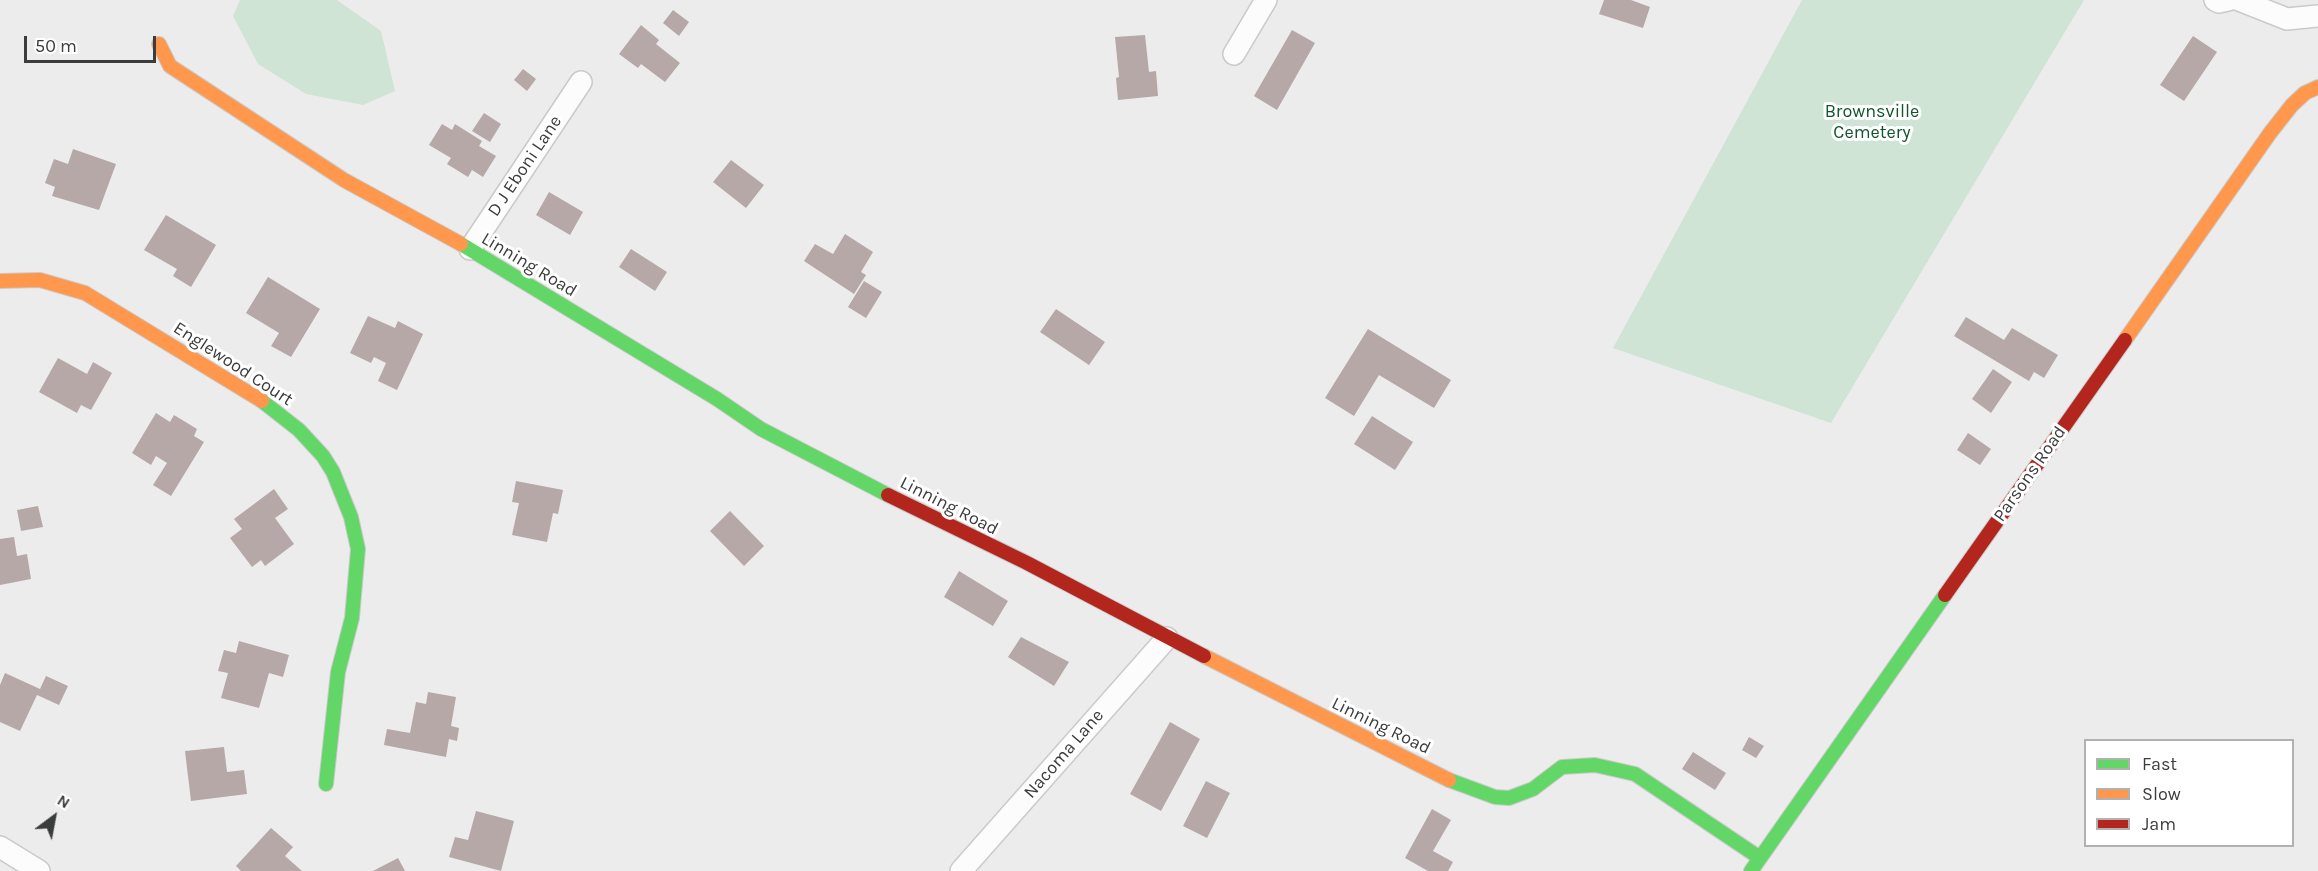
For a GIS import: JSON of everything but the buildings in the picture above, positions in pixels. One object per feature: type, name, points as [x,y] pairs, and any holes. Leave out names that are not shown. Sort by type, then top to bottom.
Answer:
[{"type":"street","points":[[1234,54],[1266,0]]},
{"type":"street","points":[[2215,0],[2219,2],[2228,0]]},
{"type":"street","points":[[2240,0],[2287,19],[2318,16]]},
{"type":"street","name":"Linning Road","points":[[159,44],[170,66],[344,180],[470,249],[779,439],[960,532],[1027,563],[1167,638],[1443,778],[1495,797],[1509,798],[1521,795],[1563,767],[1595,765],[1635,774],[1760,858]]},
{"type":"street","name":"D J Eboni Lane","points":[[470,249],[581,82]]},
{"type":"street","name":"Parsons Road","points":[[1751,871],[2270,132],[2292,105],[2305,93],[2318,87]]},
{"type":"street","name":"Englewood Court","points":[[0,281],[40,280],[85,293],[271,407],[299,430],[328,464],[351,517],[358,549],[352,586],[352,618],[338,672],[326,784]]},
{"type":"street","name":"Nacoma Lane","points":[[961,871],[1167,638]]},
{"type":"street","points":[[0,847],[39,871]]},
{"type":"green space","points":[[240,0],[337,0],[381,31],[395,91],[363,105],[306,94],[258,64],[233,16]]},
{"type":"green space","name":"Brownsville Cemetery","points":[[1802,0],[2084,0],[1831,423],[1613,348]]},
{"type":"traffic: fast","points":[[461,244],[717,399],[761,429],[888,495]]},
{"type":"traffic: fast","points":[[262,401],[299,430],[323,456],[333,472],[351,517],[358,549],[352,618],[338,672],[326,784]]},
{"type":"traffic: fast","points":[[1751,871],[1945,595]]},
{"type":"traffic: fast","points":[[1449,780],[1495,797],[1509,798],[1533,789],[1562,767],[1595,765],[1635,774],[1760,858]]},
{"type":"traffic: slow","points":[[159,44],[170,66],[344,180],[461,244]]},
{"type":"traffic: slow","points":[[2125,340],[2270,133],[2292,105],[2305,93],[2318,87]]},
{"type":"traffic: slow","points":[[0,281],[40,280],[85,293],[262,401]]},
{"type":"traffic: slow","points":[[1204,656],[1449,780]]},
{"type":"traffic: jam","points":[[1945,595],[2125,340]]},
{"type":"traffic: jam","points":[[888,495],[1027,563],[1204,656]]}]
